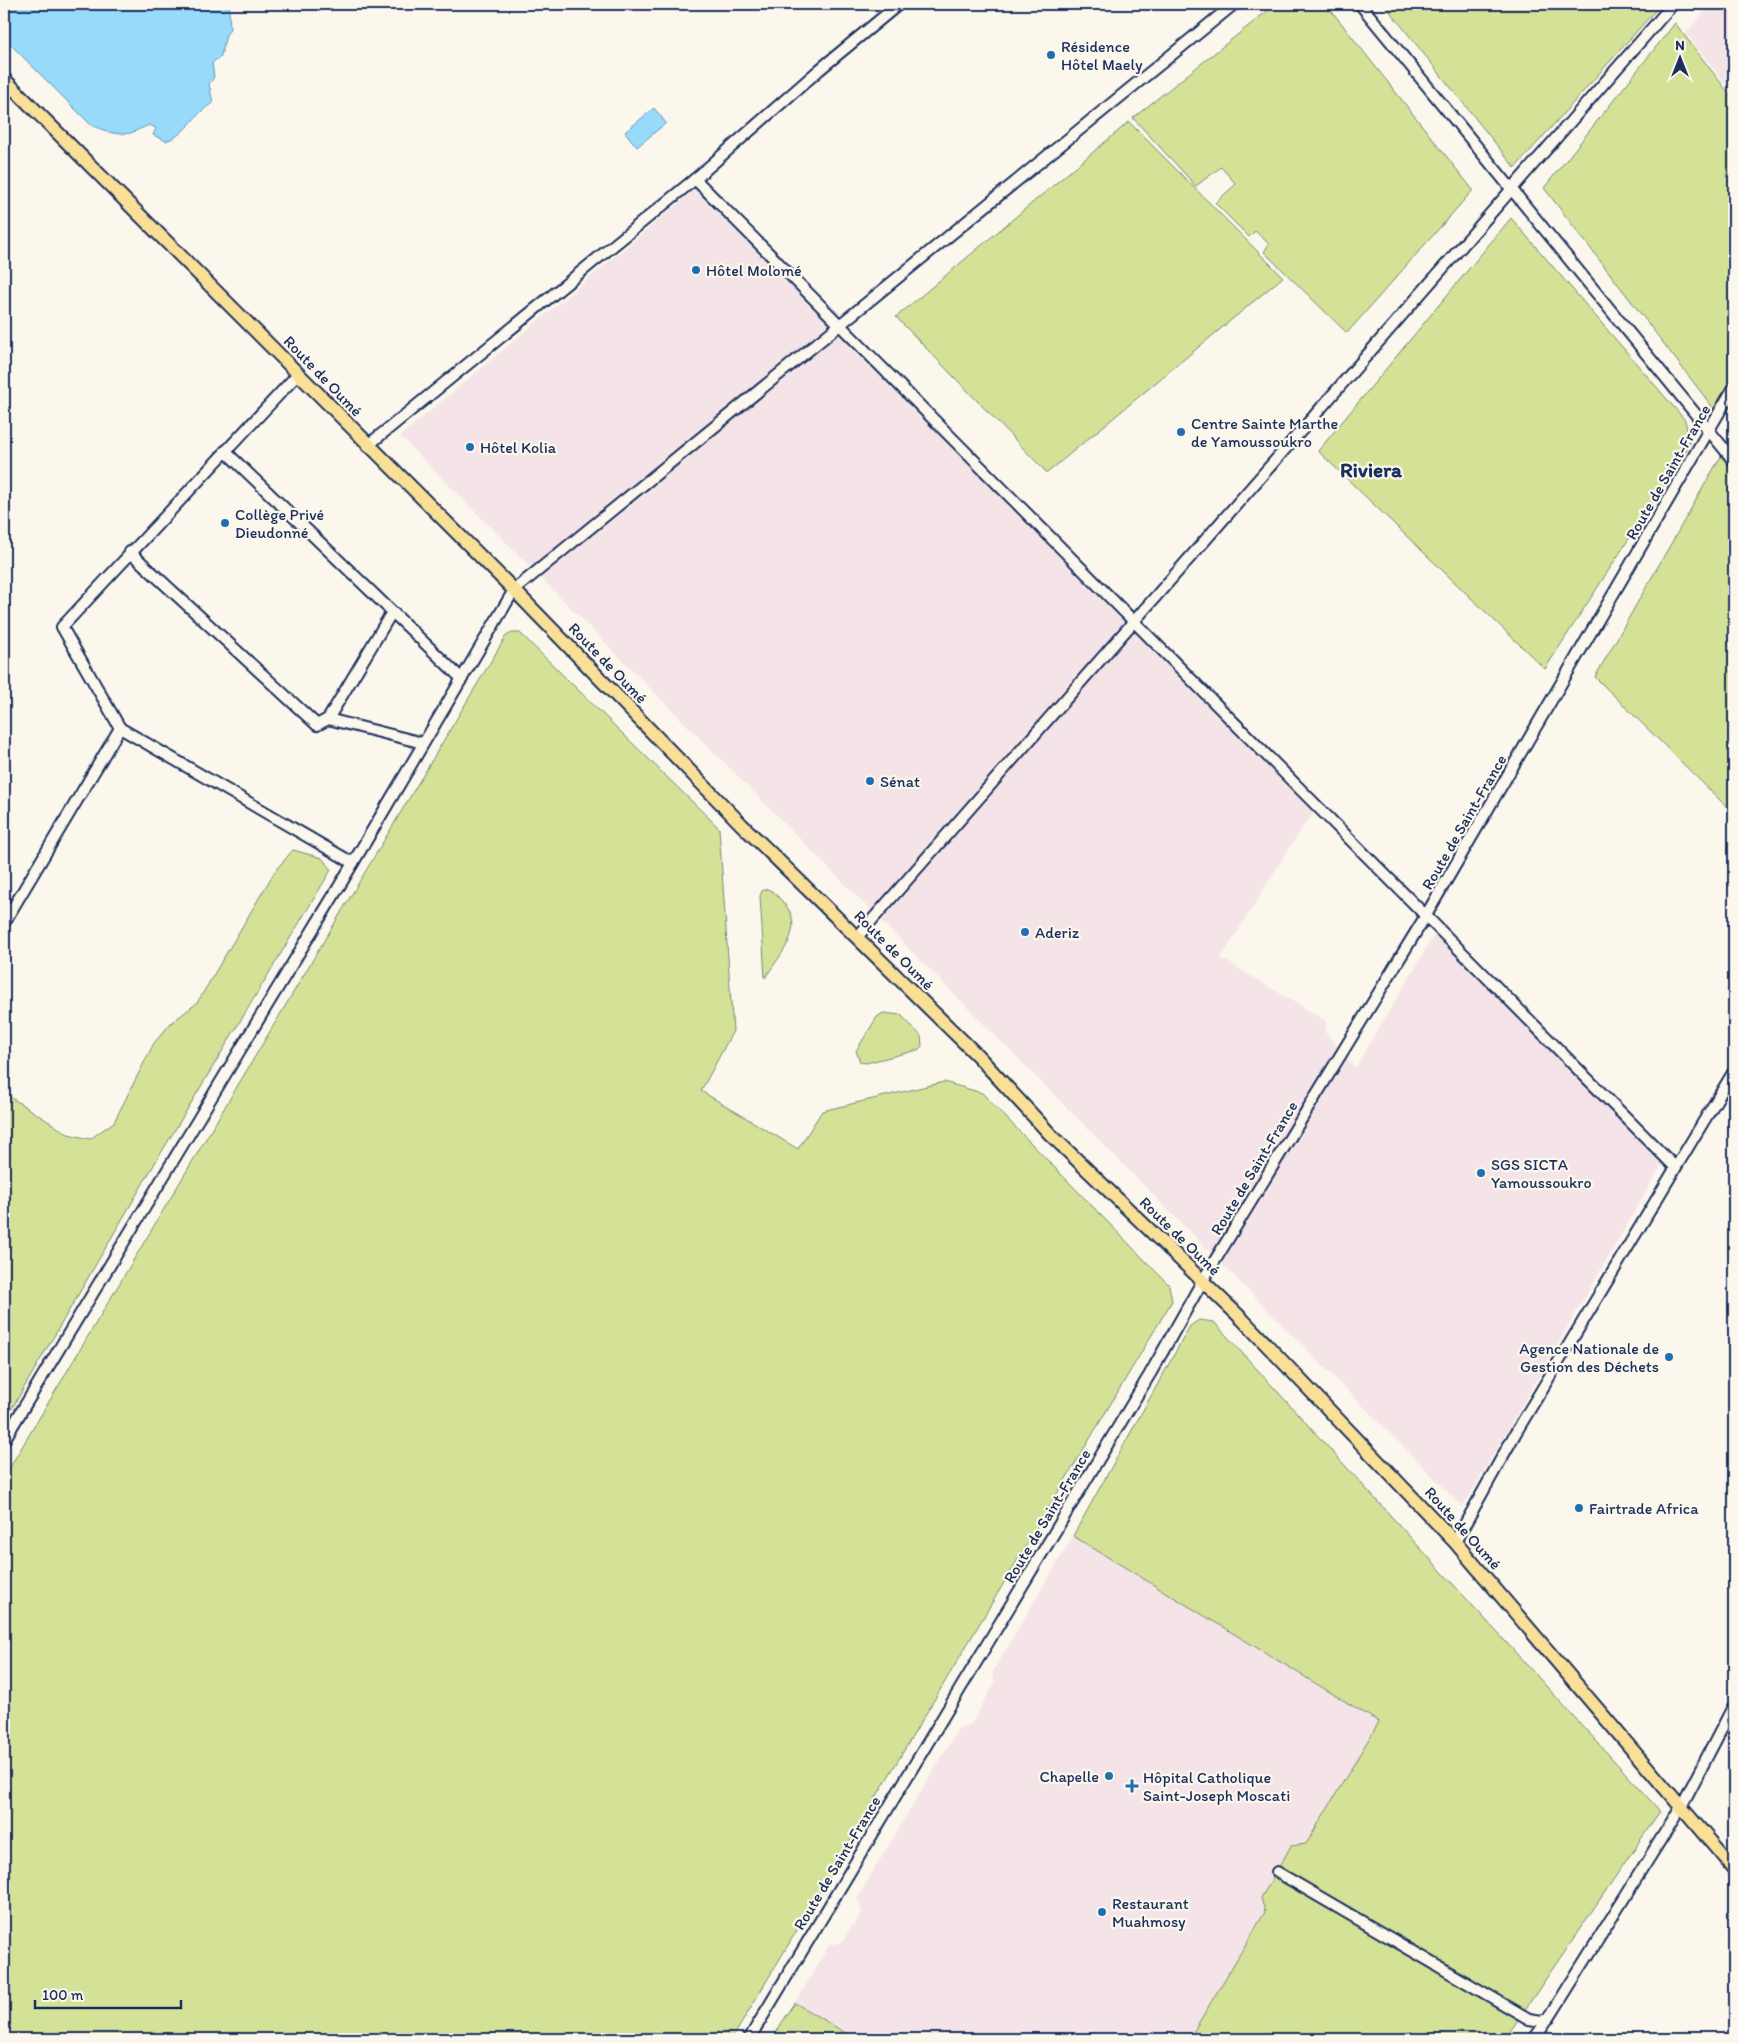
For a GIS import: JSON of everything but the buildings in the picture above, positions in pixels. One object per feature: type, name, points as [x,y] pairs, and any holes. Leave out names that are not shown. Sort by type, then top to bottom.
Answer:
[{"type":"main road","name":"Route de Oumé","points":[[4,79],[368,446],[514,590],[742,825],[858,936],[977,1055],[1050,1134],[1203,1280],[1455,1542],[1734,1869]]},
{"type":"street","points":[[368,446],[694,179],[898,4]]},
{"type":"street","points":[[4,1440],[353,863],[514,590],[841,326],[1234,4]]},
{"type":"street","points":[[1360,4],[1734,461]]},
{"type":"street","points":[[858,936],[1135,622],[1226,515],[1673,4]]},
{"type":"street","points":[[694,179],[1675,1167]]},
{"type":"street","points":[[298,374],[62,627],[120,728],[353,863]]},
{"type":"street","name":"Route de Saint-France","points":[[749,2039],[1150,1374],[1203,1280],[1425,917],[1734,387]]},
{"type":"street","points":[[225,451],[462,679]]},
{"type":"street","points":[[130,552],[317,725],[328,719],[392,612]]},
{"type":"street","points":[[328,719],[424,743]]},
{"type":"street","points":[[4,923],[120,728]]},
{"type":"street","points":[[1455,1542],[1516,1434],[1734,1071]]},
{"type":"street","points":[[1534,2039],[1681,1807],[1734,1705]]},
{"type":"street","points":[[1277,1872],[1529,2019],[1542,2021],[1549,2018]]},
{"type":"shaded area","points":[[1711,4],[1734,4],[1734,96],[1686,33]]},
{"type":"shaded area","points":[[698,187],[1316,810],[1300,831],[1221,958],[1326,1021],[1325,1032],[1355,1068],[1435,934],[1665,1159],[1463,1507],[400,436]]},
{"type":"shaded area","name":"Hôpital Catholique Saint-Joseph Moscati","points":[[1073,1536],[1379,1722],[1306,1844],[1291,1846],[1264,1891],[1265,1912],[1189,2039],[856,2039],[795,2003],[829,1945],[843,1942],[851,1925],[853,1926],[862,1912],[857,1898],[959,1728],[971,1724],[995,1683],[992,1673]]},
{"type":"green space","points":[[1276,4],[1326,4],[1473,190],[1347,333],[1264,252],[1269,244],[1255,231],[1249,237],[1215,203],[1236,184],[1221,167],[1196,186],[1133,118]]},
{"type":"green space","points":[[1384,4],[1661,4],[1515,168]]},
{"type":"green space","points":[[1675,23],[1734,100],[1734,374],[1714,409],[1544,188]]},
{"type":"green space","points":[[1129,122],[1283,277],[1047,473],[896,317]]},
{"type":"green space","points":[[1511,218],[1685,420],[1690,444],[1545,669],[1318,451]]},
{"type":"green space","points":[[1721,456],[1734,472],[1734,814],[1595,677]]},
{"type":"green space","points":[[512,633],[520,633],[719,828],[733,1031],[701,1091],[798,1149],[822,1111],[944,1082],[982,1093],[1169,1285],[1172,1301],[732,2039],[4,2039],[4,1477],[506,636]]},
{"type":"green space","points":[[293,850],[322,858],[331,870],[155,1163],[4,1422],[4,1093],[68,1134],[90,1139],[114,1122],[154,1043],[171,1023],[197,1003],[275,871]]},
{"type":"green space","points":[[767,889],[774,892],[782,901],[793,920],[789,940],[765,978],[760,896],[762,891]]},
{"type":"green space","points":[[883,1013],[901,1015],[921,1036],[922,1046],[918,1050],[866,1063],[860,1062],[856,1051],[877,1017]]},
{"type":"green space","points":[[1199,1320],[1214,1322],[1660,1811],[1505,2039],[1189,2039],[1265,1912],[1261,1898],[1291,1846],[1306,1844],[1379,1722],[1073,1536],[1190,1326]]},
{"type":"green space","points":[[795,2003],[856,2039],[771,2039]]},
{"type":"water","points":[[4,4],[231,4],[229,10],[230,29],[226,35],[221,56],[212,63],[214,77],[209,84],[213,103],[206,107],[180,134],[166,141],[153,135],[156,128],[149,125],[131,133],[123,134],[112,133],[92,126],[4,38]]},
{"type":"water","points":[[654,108],[666,123],[637,147],[625,132]]},
{"type":"place","name":"Résidence Hôtel Maely","points":[[1051,55]]},
{"type":"place","name":"Hôtel Molomé","points":[[696,270]]},
{"type":"place","name":"Centre Sainte Marthe de Yamoussoukro","points":[[1181,432]]},
{"type":"place","name":"Hôtel Kolia","points":[[470,447]]},
{"type":"place","name":"Collège Privé Dieudonné","points":[[225,523]]},
{"type":"place","name":"Sénat","points":[[870,781]]},
{"type":"place","name":"Aderiz","points":[[1025,932]]},
{"type":"place","name":"SGS SICTA Yamoussoukro","points":[[1481,1173]]},
{"type":"place","name":"Agence Nationale de Gestion des Déchets","points":[[1669,1357]]},
{"type":"place","name":"Fairtrade Africa","points":[[1579,1508]]},
{"type":"place","name":"Chapelle","points":[[1109,1776]]},
{"type":"place","name":"Hôpital Catholique Saint-Joseph Moscati","points":[[1132,1786]]},
{"type":"place","name":"Restaurant Muahmosy","points":[[1102,1912]]},
{"type":"district","name":"Riviera","points":[[1371,469]]}]
